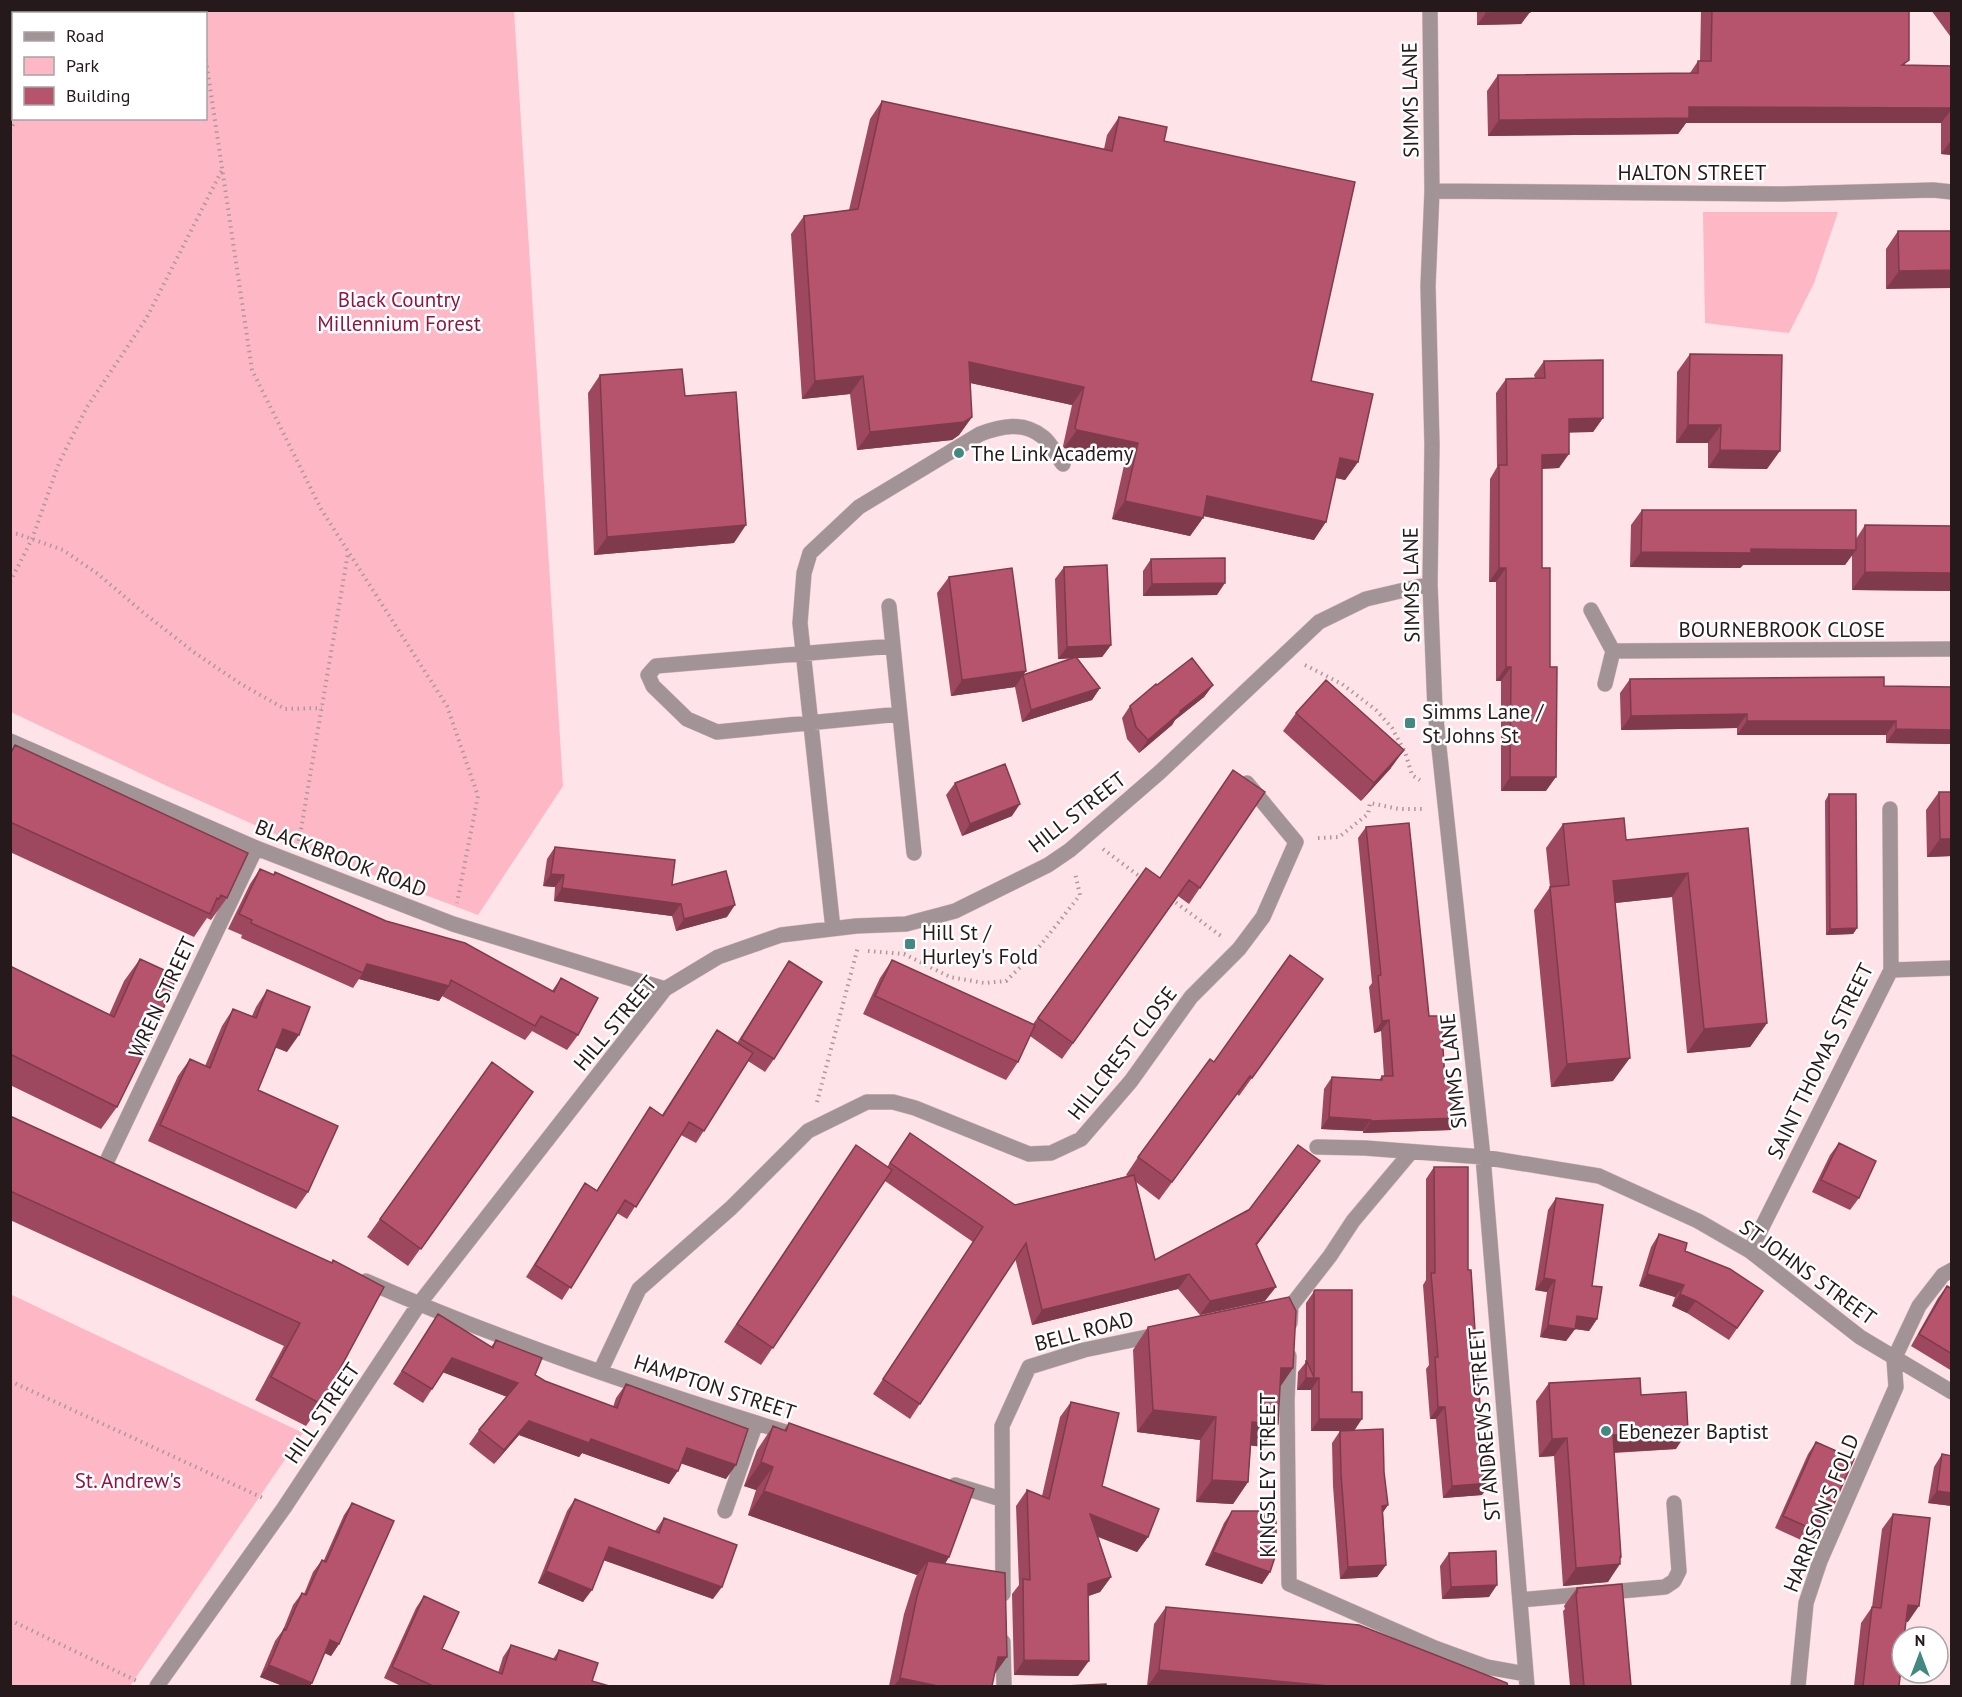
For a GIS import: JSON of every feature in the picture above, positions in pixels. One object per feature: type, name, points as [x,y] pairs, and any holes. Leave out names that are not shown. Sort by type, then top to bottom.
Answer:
[{"type":"street","name":"SIMMS LANE","points":[[1430,10],[1432,191],[1428,286],[1432,445],[1430,584],[1435,710],[1483,1157]]},
{"type":"street","name":"HALTON STREET","points":[[1432,191],[1783,194],[1933,190],[1952,192]]},
{"type":"street","points":[[833,929],[800,623],[804,573],[810,553],[859,507],[980,434],[1000,426],[1023,426],[1043,437],[1063,464]]},
{"type":"street","name":"HILL STREET","points":[[157,1686],[284,1508],[419,1304],[665,989],[718,957],[781,935],[856,926],[906,924],[955,911],[1048,865],[1070,850],[1160,772],[1319,622],[1366,599],[1430,584]]},
{"type":"street","points":[[889,606],[914,853]]},
{"type":"street","points":[[1591,610],[1613,651],[1605,684]]},
{"type":"street","points":[[893,646],[656,666],[648,675],[653,686],[687,719],[717,732],[900,714]]},
{"type":"street","name":"BOURNEBROOK CLOSE","points":[[1613,651],[1952,648]]},
{"type":"street","name":"BLACKBROOK ROAD","points":[[10,741],[256,848],[453,924],[665,989]]},
{"type":"street","points":[[1247,783],[1296,842]]},
{"type":"street","name":"SAINT THOMAS STREET","points":[[1750,1251],[1891,970],[1890,809]]},
{"type":"street","name":"HILLCREST CLOSE","points":[[600,1372],[639,1289],[731,1208],[808,1131],[867,1102],[893,1102],[915,1108],[1029,1154],[1051,1153],[1081,1139],[1131,1081],[1191,997],[1239,949],[1263,917],[1296,842]]},
{"type":"street","name":"WREN STREET","points":[[105,1165],[256,848]]},
{"type":"street","points":[[1891,970],[1952,968]]},
{"type":"street","name":"ST JOHNS STREET","points":[[1317,1147],[1483,1157],[1599,1176],[1698,1221],[1750,1251],[1860,1337],[1952,1392]]},
{"type":"street","points":[[1272,1310],[1291,1306],[1353,1221],[1410,1152]]},
{"type":"street","name":"ST ANDREWS STREET","points":[[1483,1157],[1526,1680]]},
{"type":"street","points":[[1894,1359],[1919,1306],[1942,1275],[1952,1270]]},
{"type":"street","name":"HAMPTON STREET","points":[[354,1275],[419,1304],[600,1372],[812,1440]]},
{"type":"street","name":"KINGSLEY STREET","points":[[1291,1306],[1287,1400],[1289,1584],[1435,1648],[1526,1680]]},
{"type":"street","name":"BELL ROAD","points":[[1004,1686],[1002,1426],[1029,1367],[1084,1350],[1177,1331]]},
{"type":"street","name":"HARRISON'S FOLD","points":[[1798,1686],[1806,1603],[1820,1561],[1896,1388],[1894,1359]]},
{"type":"street","points":[[725,1511],[756,1423]]},
{"type":"street","points":[[945,1482],[1001,1499]]},
{"type":"street","points":[[1520,1600],[1665,1587],[1674,1581],[1679,1571],[1674,1503]]},
{"type":"path","points":[[207,67],[252,370],[321,509],[447,706],[478,796],[453,924]]},
{"type":"path","points":[[10,582],[32,539],[59,463],[87,407],[146,319],[222,169]]},
{"type":"path","points":[[10,533],[63,550],[98,574],[145,614],[241,684],[285,709],[322,708]]},
{"type":"path","points":[[295,863],[349,552]]},
{"type":"path","points":[[1286,655],[1342,684],[1376,710],[1392,728],[1405,752],[1412,774],[1445,802]]},
{"type":"path","points":[[1296,842],[1339,837],[1368,814],[1370,803],[1399,809],[1445,802]]},
{"type":"path","points":[[1086,836],[1143,879]]},
{"type":"path","points":[[858,950],[904,954],[950,977],[984,983],[1006,981],[1032,956],[1080,895],[1070,850]]},
{"type":"path","points":[[1162,893],[1239,949]]},
{"type":"path","points":[[808,1131],[858,950],[856,926]]},
{"type":"path","points":[[10,1381],[284,1508]]},
{"type":"path","points":[[10,1620],[138,1681]]},
{"type":"green space","name":"Black Country Millennium Forest","points":[[11,10],[514,11],[563,786],[478,915],[331,859],[167,786],[11,712]]},
{"type":"green space","points":[[1703,212],[1838,212],[1814,283],[1789,333],[1705,323]]},
{"type":"green space","name":"St. Andrew's","points":[[10,1294],[303,1433],[130,1686],[11,1686]]},
{"type":"building","points":[[1486,10],[1530,10],[1530,12],[1486,13]]},
{"type":"building","points":[[1712,10],[1909,10],[1909,60],[1902,65],[1952,66],[1952,108],[1689,107],[1689,118],[1499,120],[1498,75],[1698,73],[1698,61],[1711,61]]},
{"type":"building","points":[[882,101],[1112,151],[1119,117],[1167,127],[1164,141],[1355,182],[1311,381],[1373,394],[1358,462],[1340,458],[1326,522],[1207,496],[1203,518],[1125,501],[1138,443],[1075,428],[1084,387],[969,362],[972,417],[964,422],[870,432],[863,376],[815,381],[804,216],[858,209]]},
{"type":"building","points":[[1898,231],[1952,231],[1952,270],[1899,271]]},
{"type":"building","points":[[1690,354],[1782,355],[1780,451],[1720,450],[1721,425],[1688,425]]},
{"type":"building","points":[[1603,360],[1603,418],[1569,419],[1569,454],[1542,455],[1542,568],[1550,568],[1550,667],[1557,667],[1556,777],[1510,777],[1511,667],[1506,667],[1506,568],[1499,568],[1499,465],[1507,465],[1506,379],[1545,378],[1544,361]]},
{"type":"building","points":[[682,369],[685,396],[736,392],[746,525],[607,537],[600,375]]},
{"type":"building","points":[[1642,510],[1856,510],[1856,550],[1751,549],[1751,553],[1641,552]]},
{"type":"building","points":[[1865,525],[1952,526],[1952,573],[1865,572]]},
{"type":"building","points":[[1225,558],[1225,583],[1152,584],[1151,559]]},
{"type":"building","points":[[1107,565],[1111,645],[1067,647],[1064,567]]},
{"type":"building","points":[[1012,568],[1026,671],[962,680],[949,577]]},
{"type":"building","points":[[1076,657],[1100,688],[1031,710],[1023,675]]},
{"type":"building","points":[[1192,658],[1213,685],[1148,740],[1136,727],[1130,706]]},
{"type":"building","points":[[1884,677],[1884,686],[1952,687],[1952,730],[1896,729],[1896,721],[1747,721],[1747,714],[1631,716],[1630,679]]},
{"type":"building","points":[[1326,680],[1404,750],[1374,783],[1296,713]]},
{"type":"building","points":[[15,745],[248,853],[227,898],[221,895],[219,899],[217,898],[210,914],[10,822],[10,755]]},
{"type":"building","points":[[1005,764],[1020,804],[970,824],[955,783]]},
{"type":"building","points":[[1233,770],[1265,792],[1200,888],[1189,880],[1073,1043],[1038,1018],[1146,868],[1160,878]]},
{"type":"building","points":[[1939,792],[1952,792],[1952,839],[1940,839]]},
{"type":"building","points":[[1829,794],[1856,794],[1857,928],[1830,929]]},
{"type":"building","points":[[1624,818],[1626,840],[1748,828],[1767,1023],[1704,1029],[1688,873],[1613,881],[1630,1058],[1567,1064],[1550,887],[1569,885],[1563,824]]},
{"type":"building","points":[[1409,823],[1429,1016],[1441,1016],[1445,1080],[1458,1080],[1459,1118],[1371,1121],[1329,1117],[1332,1077],[1382,1080],[1382,1076],[1393,1076],[1389,1020],[1382,1021],[1378,976],[1381,975],[1366,827]]},
{"type":"building","points":[[555,847],[675,860],[672,885],[726,871],[735,905],[684,919],[681,904],[562,888],[564,875],[551,874]]},
{"type":"building","points":[[260,869],[274,875],[275,872],[386,921],[465,943],[554,992],[561,978],[598,998],[578,1035],[541,1016],[535,1026],[451,980],[449,986],[367,964],[363,973],[251,923],[252,920],[239,914]]},
{"type":"building","points":[[1290,955],[1323,979],[1252,1078],[1250,1076],[1172,1182],[1138,1157],[1210,1059],[1214,1062]]},
{"type":"building","points":[[140,959],[177,976],[152,1036],[117,1107],[10,1054],[10,966],[114,1017]]},
{"type":"building","points":[[892,960],[1035,1025],[1018,1062],[875,996]]},
{"type":"building","points":[[789,961],[822,982],[774,1059],[741,1039]]},
{"type":"building","points":[[267,990],[310,1007],[299,1035],[283,1029],[258,1090],[338,1126],[308,1192],[160,1125],[190,1059],[210,1068],[233,1009],[256,1018]]},
{"type":"building","points":[[717,1030],[753,1053],[704,1131],[689,1122],[636,1207],[625,1200],[571,1288],[535,1265],[585,1183],[597,1191],[650,1107],[663,1116]]},
{"type":"building","points":[[492,1062],[533,1092],[421,1249],[380,1219]]},
{"type":"building","points":[[10,1116],[332,1263],[333,1260],[384,1287],[321,1404],[271,1377],[300,1323],[10,1191]]},
{"type":"building","points":[[910,1133],[1015,1205],[1134,1175],[1155,1260],[1249,1210],[1298,1145],[1320,1161],[1256,1244],[1276,1287],[1210,1301],[1189,1274],[1042,1310],[1026,1243],[920,1404],[883,1379],[983,1227],[890,1163]]},
{"type":"building","points":[[1839,1143],[1876,1161],[1859,1198],[1821,1180]]},
{"type":"building","points":[[856,1145],[892,1170],[773,1348],[737,1324]]},
{"type":"building","points":[[1434,1167],[1468,1167],[1468,1270],[1471,1270],[1481,1421],[1486,1421],[1491,1483],[1452,1486],[1445,1407],[1438,1407],[1435,1357],[1438,1357],[1431,1273],[1435,1273]]},
{"type":"building","points":[[1556,1198],[1603,1205],[1592,1286],[1602,1287],[1597,1319],[1577,1316],[1575,1329],[1548,1325],[1555,1280],[1544,1278]]},
{"type":"building","points":[[1659,1234],[1687,1243],[1685,1251],[1730,1269],[1763,1291],[1737,1328],[1696,1301],[1680,1294],[1684,1285],[1647,1274]]},
{"type":"building","points":[[1947,1286],[1952,1289],[1952,1354],[1919,1334]]},
{"type":"building","points":[[1315,1290],[1352,1290],[1352,1392],[1362,1392],[1362,1419],[1319,1419],[1319,1378],[1306,1378],[1306,1360],[1314,1377]]},
{"type":"building","points":[[1289,1297],[1296,1311],[1293,1368],[1281,1368],[1278,1424],[1252,1422],[1248,1482],[1212,1480],[1216,1417],[1153,1410],[1148,1327]]},
{"type":"building","points":[[438,1314],[493,1348],[496,1340],[542,1358],[535,1375],[545,1381],[617,1408],[626,1384],[748,1429],[736,1465],[687,1448],[678,1471],[591,1439],[589,1443],[529,1421],[504,1450],[479,1430],[518,1383],[452,1358],[432,1389],[402,1371]]},
{"type":"building","points":[[1640,1378],[1641,1395],[1686,1392],[1688,1431],[1613,1435],[1620,1564],[1576,1568],[1567,1438],[1552,1439],[1549,1383]]},
{"type":"building","points":[[1071,1402],[1119,1413],[1102,1486],[1159,1509],[1148,1537],[1090,1514],[1111,1577],[1088,1584],[1089,1661],[1024,1660],[1023,1579],[1030,1580],[1027,1490],[1049,1499]]},
{"type":"building","points":[[789,1423],[974,1489],[949,1557],[764,1491],[773,1467],[761,1462],[773,1426],[786,1431]]},
{"type":"building","points":[[1383,1429],[1384,1472],[1388,1505],[1382,1506],[1386,1565],[1348,1567],[1340,1431]]},
{"type":"building","points":[[1816,1442],[1854,1459],[1821,1533],[1783,1516]]},
{"type":"building","points":[[1942,1454],[1952,1456],[1952,1493],[1937,1491]]},
{"type":"building","points":[[575,1499],[659,1533],[664,1518],[737,1545],[722,1587],[609,1547],[592,1590],[546,1571]]},
{"type":"building","points":[[352,1503],[394,1521],[339,1644],[330,1640],[312,1683],[269,1665],[302,1593],[306,1595],[322,1560],[326,1562]]},
{"type":"building","points":[[1232,1511],[1276,1511],[1276,1554],[1270,1572],[1213,1552]]},
{"type":"building","points":[[1893,1514],[1930,1518],[1919,1606],[1908,1605],[1906,1625],[1890,1625],[1890,1685],[1899,1686],[1863,1686],[1872,1607],[1881,1608]]},
{"type":"building","points":[[1496,1551],[1497,1585],[1451,1587],[1449,1553]]},
{"type":"building","points":[[928,1561],[1005,1573],[1007,1657],[998,1657],[992,1686],[938,1686],[900,1678],[917,1596]]},
{"type":"building","points":[[1622,1584],[1631,1686],[1584,1686],[1577,1588]]},
{"type":"building","points":[[424,1596],[459,1612],[442,1649],[502,1674],[511,1645],[556,1660],[559,1650],[598,1663],[592,1681],[609,1686],[433,1686],[392,1667]]},
{"type":"building","points":[[1166,1607],[1359,1625],[1507,1683],[1508,1686],[1330,1686],[1159,1670]]},
{"type":"building","points":[[1106,1684],[1106,1686],[1066,1686]]},
{"type":"place","name":"The Link Academy","points":[[959,453]]},
{"type":"place","name":"Simms Lane / St Johns St","points":[[1410,723]]},
{"type":"place","name":"Hill St / Hurley's Fold","points":[[910,944]]},
{"type":"place","name":"Ebenezer Baptist","points":[[1606,1431]]}]
